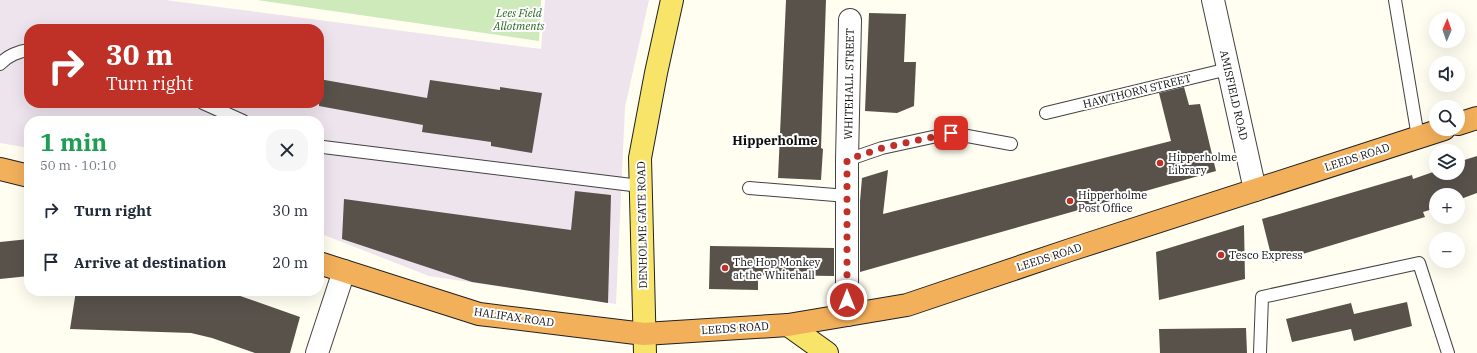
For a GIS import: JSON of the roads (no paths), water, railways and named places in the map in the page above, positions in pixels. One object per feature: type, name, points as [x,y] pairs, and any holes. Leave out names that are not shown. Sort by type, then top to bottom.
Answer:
[{"type":"highway","points":[[1465,122],[1477,118]]},
{"type":"highway","name":"LEEDS ROAD","points":[[644,343],[788,325],[907,305],[1070,250],[1429,134]]},
{"type":"highway","points":[[1,170],[24,175]]},
{"type":"highway","name":"HALIFAX ROAD","points":[[324,265],[479,314],[644,343]]},
{"type":"main road","name":"DENHOLME GATE ROAD","points":[[644,343],[640,158],[672,0]]},
{"type":"main road","points":[[788,325],[827,353]]},
{"type":"street","name":"AMISFIELD ROAD","points":[[1213,0],[1255,190]]},
{"type":"street","name":"WHITEHALL STREET","points":[[847,315],[847,160],[850,20]]},
{"type":"street","points":[[317,353],[344,271]]},
{"type":"lane","points":[[1395,0],[1418,137]]},
{"type":"lane","points":[[0,64],[11,55],[24,50]]},
{"type":"lane","name":"HAWTHORN STREET","points":[[1046,113],[1228,69]]},
{"type":"lane","points":[[214,108],[232,116]]},
{"type":"lane","points":[[847,160],[882,148],[951,133],[1011,144]]},
{"type":"lane","points":[[324,147],[640,186]]},
{"type":"lane","points":[[749,188],[847,196]]},
{"type":"lane","points":[[1260,353],[1262,297],[1419,263],[1448,353]]},
{"type":"place","name":"Hipperholme Library","points":[[1160,163]]},
{"type":"place","name":"Hipperholme Post Office","points":[[1070,201]]},
{"type":"place","name":"Tesco Express","points":[[1221,255]]},
{"type":"place","name":"The Hop Monkey at the Whitehall","points":[[725,268]]},
{"type":"district","name":"Hipperholme","points":[[775,140]]},
{"type":"park label","name":"Lees Field Allotments","points":[[519,19]]}]
